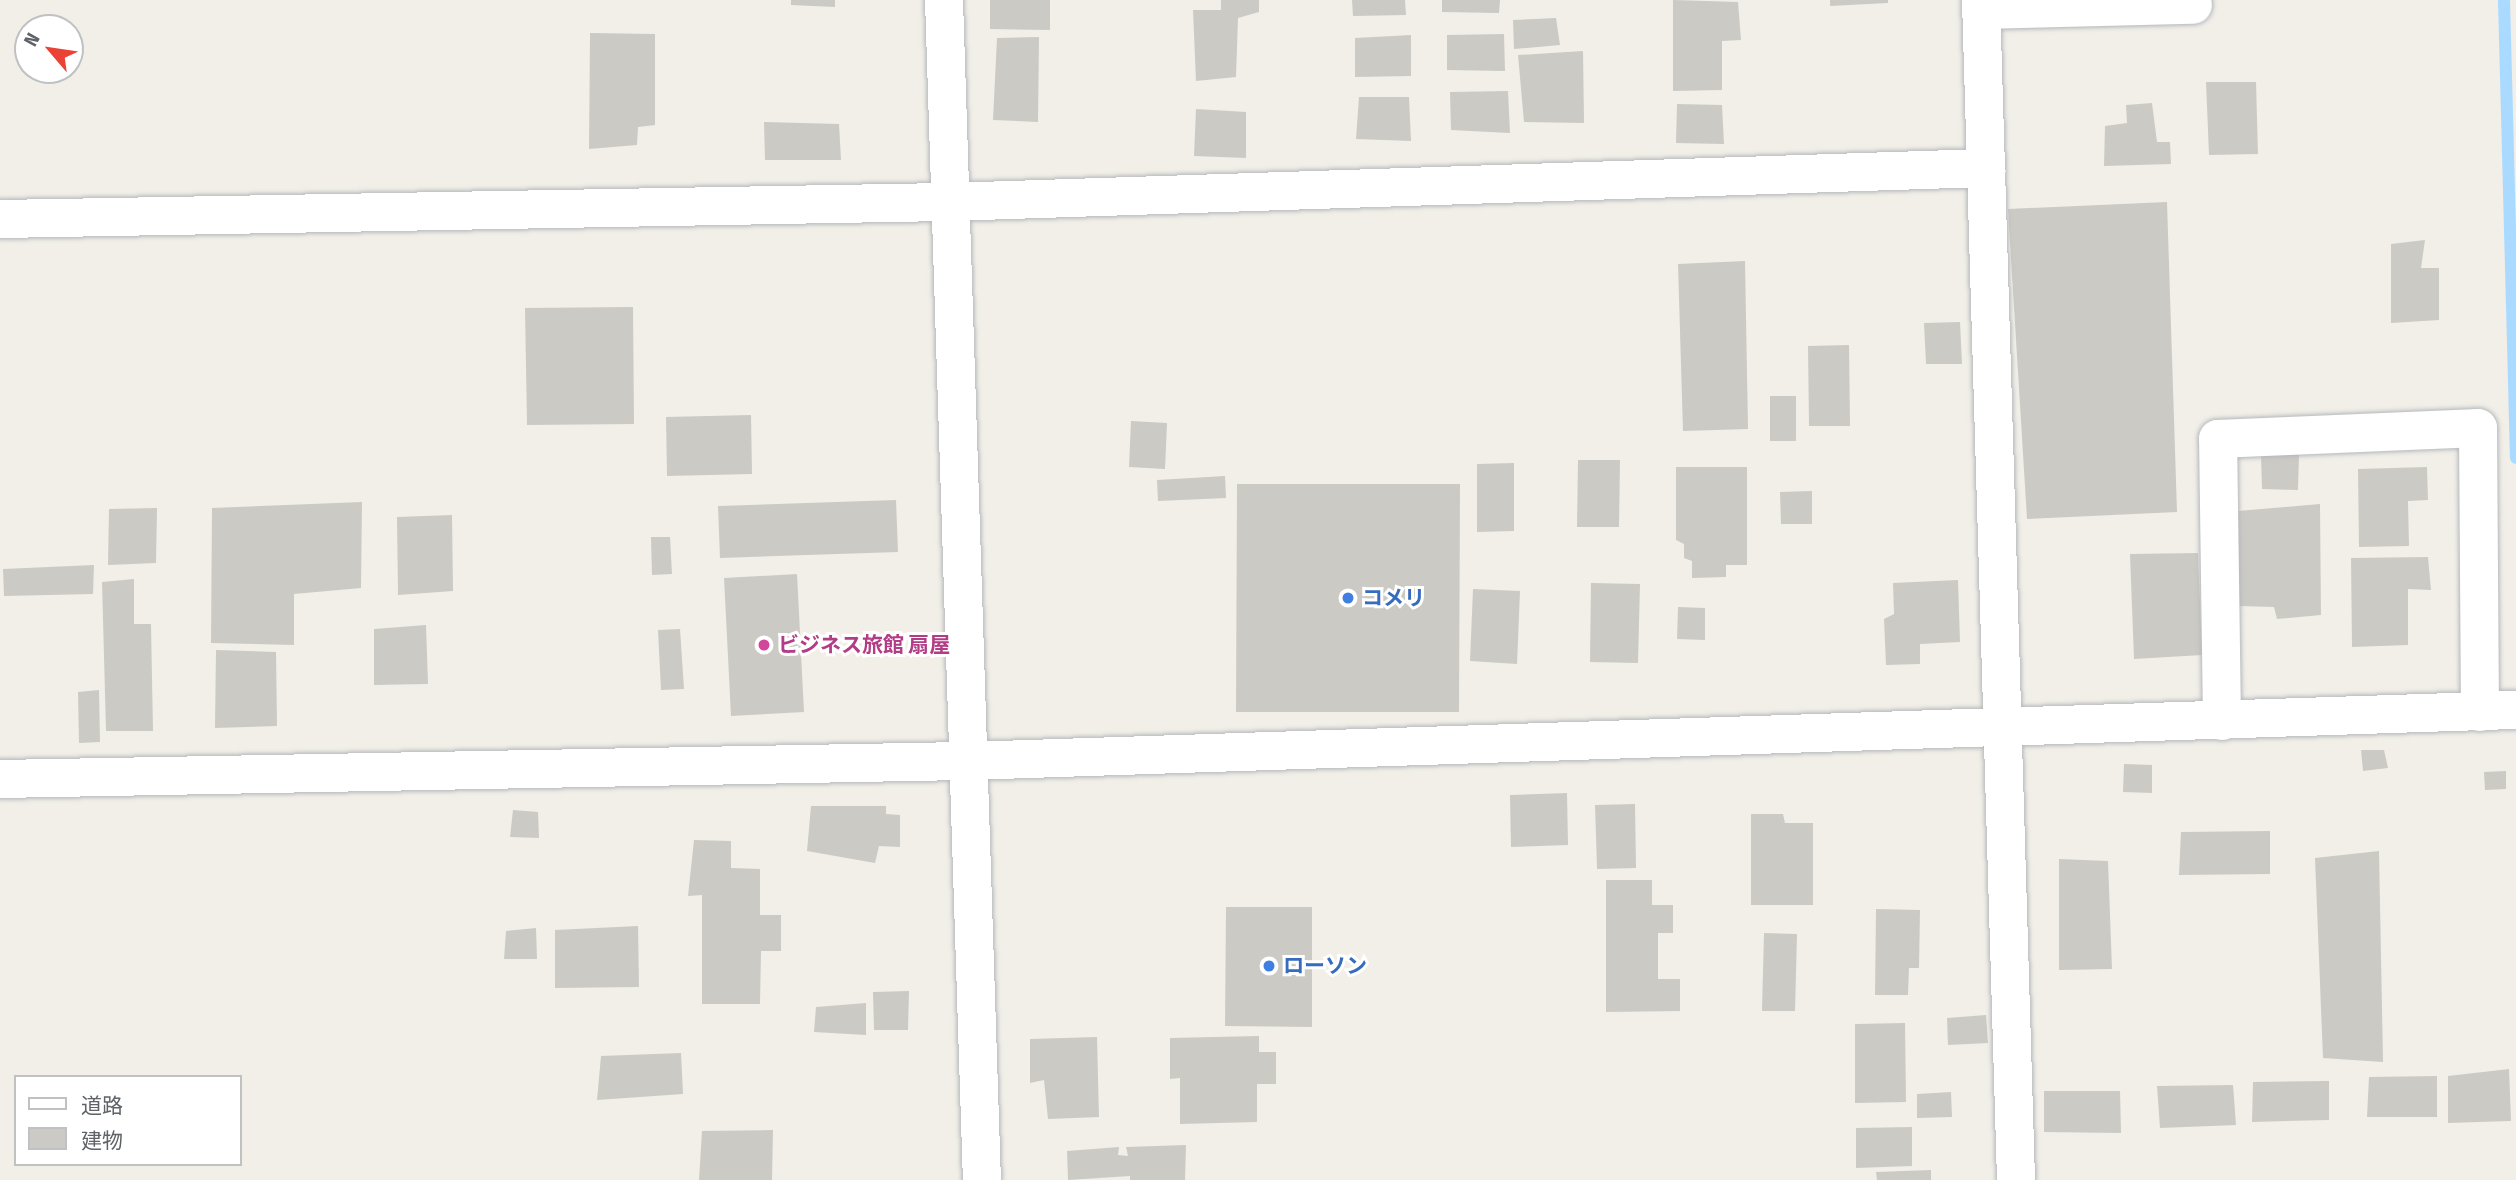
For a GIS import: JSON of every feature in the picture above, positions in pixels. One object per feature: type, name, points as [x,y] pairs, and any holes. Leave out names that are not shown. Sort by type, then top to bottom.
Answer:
[{"type":"street","points":[[944,0],[982,1180]]},
{"type":"street","points":[[2016,1180],[2007,728],[1981,5],[2193,5]]},
{"type":"street","points":[[0,219],[949,202],[1986,168]]},
{"type":"street","points":[[0,779],[968,761],[2498,711],[2478,428],[2218,439],[2222,720]]},
{"type":"building","points":[[791,0],[835,0],[835,7],[791,5]]},
{"type":"building","points":[[990,0],[1050,0],[1050,30],[990,29]]},
{"type":"building","points":[[1221,0],[1259,0],[1259,12],[1238,18],[1236,77],[1196,81],[1193,10],[1221,10]]},
{"type":"building","points":[[1352,0],[1405,0],[1406,15],[1353,16]]},
{"type":"building","points":[[1442,0],[1500,0],[1499,13],[1442,12]]},
{"type":"building","points":[[1673,0],[1738,2],[1741,40],[1722,41],[1722,90],[1673,91]]},
{"type":"building","points":[[1830,0],[1888,0],[1888,3],[1830,6]]},
{"type":"building","points":[[1556,18],[1560,45],[1514,49],[1513,20]]},
{"type":"building","points":[[590,33],[655,34],[655,125],[638,127],[637,145],[589,149]]},
{"type":"building","points":[[1504,34],[1505,71],[1447,70],[1447,35]]},
{"type":"building","points":[[1411,35],[1411,76],[1355,77],[1355,38]]},
{"type":"building","points":[[1039,37],[1038,122],[993,120],[997,38]]},
{"type":"building","points":[[1583,51],[1584,123],[1524,122],[1518,55]]},
{"type":"building","points":[[2206,82],[2256,82],[2258,154],[2209,155]]},
{"type":"building","points":[[1508,91],[1510,133],[1451,130],[1450,92]]},
{"type":"building","points":[[1359,97],[1409,97],[1411,141],[1356,139]]},
{"type":"building","points":[[2152,103],[2157,142],[2170,142],[2171,164],[2104,166],[2105,126],[2127,123],[2126,105]]},
{"type":"building","points":[[1677,104],[1722,105],[1724,144],[1676,143]]},
{"type":"building","points":[[1196,109],[1246,112],[1246,158],[1194,156]]},
{"type":"building","points":[[764,122],[839,124],[841,160],[765,160]]},
{"type":"building","points":[[2167,202],[2177,512],[2027,519],[2008,209]]},
{"type":"building","points":[[2425,240],[2421,268],[2439,268],[2439,320],[2391,323],[2391,244]]},
{"type":"building","points":[[1745,261],[1748,429],[1683,431],[1678,264]]},
{"type":"building","points":[[633,307],[634,424],[527,425],[525,308]]},
{"type":"building","points":[[1960,322],[1962,364],[1926,364],[1924,323]]},
{"type":"building","points":[[1849,345],[1850,426],[1809,426],[1808,346]]},
{"type":"building","points":[[1770,396],[1796,396],[1796,441],[1770,441]]},
{"type":"building","points":[[751,415],[752,474],[667,476],[666,417]]},
{"type":"building","points":[[1131,421],[1167,423],[1165,469],[1129,467]]},
{"type":"building","points":[[2299,454],[2298,490],[2262,489],[2261,455]]},
{"type":"building","points":[[1578,460],[1620,460],[1619,527],[1577,527]]},
{"type":"building","points":[[1514,463],[1514,531],[1477,532],[1477,464]]},
{"type":"building","points":[[1676,467],[1747,467],[1747,565],[1726,565],[1726,577],[1692,578],[1692,561],[1684,558],[1684,544],[1676,540]]},
{"type":"building","points":[[2427,467],[2428,500],[2408,501],[2409,546],[2359,547],[2358,469]]},
{"type":"building","points":[[1225,476],[1226,498],[1158,501],[1157,480]]},
{"type":"building","name":"コメリ","points":[[1237,484],[1460,484],[1459,712],[1236,712]]},
{"type":"building","points":[[1812,491],[1812,524],[1781,524],[1780,492]]},
{"type":"building","points":[[896,500],[898,552],[720,558],[718,506]]},
{"type":"building","points":[[362,502],[361,588],[294,594],[294,645],[211,643],[212,508]]},
{"type":"building","points":[[2320,504],[2321,615],[2277,619],[2274,607],[2239,606],[2238,511]]},
{"type":"building","points":[[157,508],[156,563],[108,565],[109,509]]},
{"type":"building","points":[[452,515],[453,591],[398,595],[397,517]]},
{"type":"building","points":[[651,537],[670,537],[672,574],[652,575]]},
{"type":"building","points":[[2198,553],[2202,655],[2134,659],[2130,554]]},
{"type":"building","points":[[2428,557],[2431,590],[2408,589],[2408,645],[2352,647],[2351,558]]},
{"type":"building","points":[[94,565],[93,594],[4,596],[3,569]]},
{"type":"building","name":"ビジネス旅館 扇屋","points":[[797,574],[804,712],[731,716],[724,578]]},
{"type":"building","points":[[134,579],[134,624],[151,624],[153,731],[106,731],[102,582]]},
{"type":"building","points":[[1958,580],[1960,642],[1920,644],[1920,664],[1886,665],[1884,619],[1894,614],[1893,583]]},
{"type":"building","points":[[1591,583],[1640,584],[1638,663],[1590,662]]},
{"type":"building","points":[[1473,589],[1520,591],[1517,664],[1470,661]]},
{"type":"building","points":[[1678,607],[1705,608],[1705,640],[1677,639]]},
{"type":"building","points":[[426,625],[428,684],[374,685],[374,629]]},
{"type":"building","points":[[680,629],[684,689],[661,690],[658,630]]},
{"type":"building","points":[[216,650],[276,652],[277,726],[215,728]]},
{"type":"building","points":[[99,690],[100,742],[79,743],[78,692]]},
{"type":"building","points":[[2361,750],[2384,750],[2388,768],[2363,771]]},
{"type":"building","points":[[2124,764],[2152,765],[2152,793],[2123,792]]},
{"type":"building","points":[[2506,771],[2506,789],[2485,790],[2484,772]]},
{"type":"building","points":[[1567,793],[1568,845],[1511,847],[1510,795]]},
{"type":"building","points":[[1635,804],[1636,868],[1597,869],[1595,805]]},
{"type":"building","points":[[811,806],[886,806],[886,814],[900,815],[900,847],[879,846],[875,863],[807,851]]},
{"type":"building","points":[[513,810],[538,812],[539,838],[510,837]]},
{"type":"building","points":[[1751,814],[1783,814],[1785,823],[1813,823],[1813,905],[1751,905]]},
{"type":"building","points":[[2270,831],[2270,874],[2179,875],[2181,832]]},
{"type":"building","points":[[694,840],[731,841],[731,868],[760,869],[760,915],[781,915],[781,951],[761,951],[760,1004],[702,1004],[702,895],[688,896]]},
{"type":"building","points":[[2379,851],[2383,1062],[2323,1058],[2315,858]]},
{"type":"building","points":[[2059,859],[2108,861],[2112,969],[2059,970]]},
{"type":"building","points":[[1606,880],[1652,880],[1652,905],[1673,905],[1673,933],[1658,933],[1658,979],[1680,979],[1680,1011],[1606,1012]]},
{"type":"building","name":"ローソン","points":[[1226,907],[1312,907],[1312,1027],[1225,1026]]},
{"type":"building","points":[[1876,909],[1920,910],[1919,968],[1909,968],[1908,995],[1875,995]]},
{"type":"building","points":[[638,926],[639,987],[555,988],[555,930]]},
{"type":"building","points":[[536,928],[537,959],[504,959],[506,931]]},
{"type":"building","points":[[1764,933],[1797,934],[1795,1011],[1762,1011]]},
{"type":"building","points":[[909,991],[908,1030],[874,1030],[873,992]]},
{"type":"building","points":[[866,1003],[866,1035],[814,1032],[816,1007]]},
{"type":"building","points":[[1986,1015],[1988,1043],[1948,1045],[1947,1018]]},
{"type":"building","points":[[1905,1023],[1906,1102],[1855,1103],[1855,1024]]},
{"type":"building","points":[[1259,1036],[1259,1052],[1276,1052],[1276,1084],[1257,1084],[1257,1122],[1180,1124],[1180,1078],[1170,1079],[1170,1038]]},
{"type":"building","points":[[1097,1037],[1099,1117],[1048,1119],[1044,1080],[1030,1083],[1030,1039]]},
{"type":"building","points":[[681,1053],[683,1094],[597,1100],[601,1056]]},
{"type":"building","points":[[2509,1069],[2511,1121],[2448,1123],[2448,1076]]},
{"type":"building","points":[[2437,1076],[2437,1117],[2367,1117],[2369,1077]]},
{"type":"building","points":[[2329,1081],[2329,1120],[2252,1122],[2253,1082]]},
{"type":"building","points":[[2233,1085],[2236,1125],[2160,1128],[2157,1086]]},
{"type":"building","points":[[2044,1091],[2120,1091],[2121,1133],[2044,1132]]},
{"type":"building","points":[[1951,1092],[1952,1117],[1917,1118],[1917,1094]]},
{"type":"building","points":[[1912,1127],[1912,1166],[1856,1168],[1856,1128]]},
{"type":"building","points":[[773,1130],[772,1180],[699,1180],[702,1131]]},
{"type":"building","points":[[1186,1145],[1185,1180],[1130,1180],[1130,1176],[1068,1180],[1067,1151],[1119,1147],[1118,1155],[1128,1156],[1126,1147]]},
{"type":"building","points":[[1931,1170],[1931,1180],[1877,1180],[1876,1172]]},
{"type":"waterway","points":[[2504,0],[2516,458]]},
{"type":"place","name":"コメリ","points":[[1348,598]]},
{"type":"place","name":"ビジネス旅館 扇屋","points":[[764,645]]},
{"type":"place","name":"ローソン","points":[[1269,966]]}]
